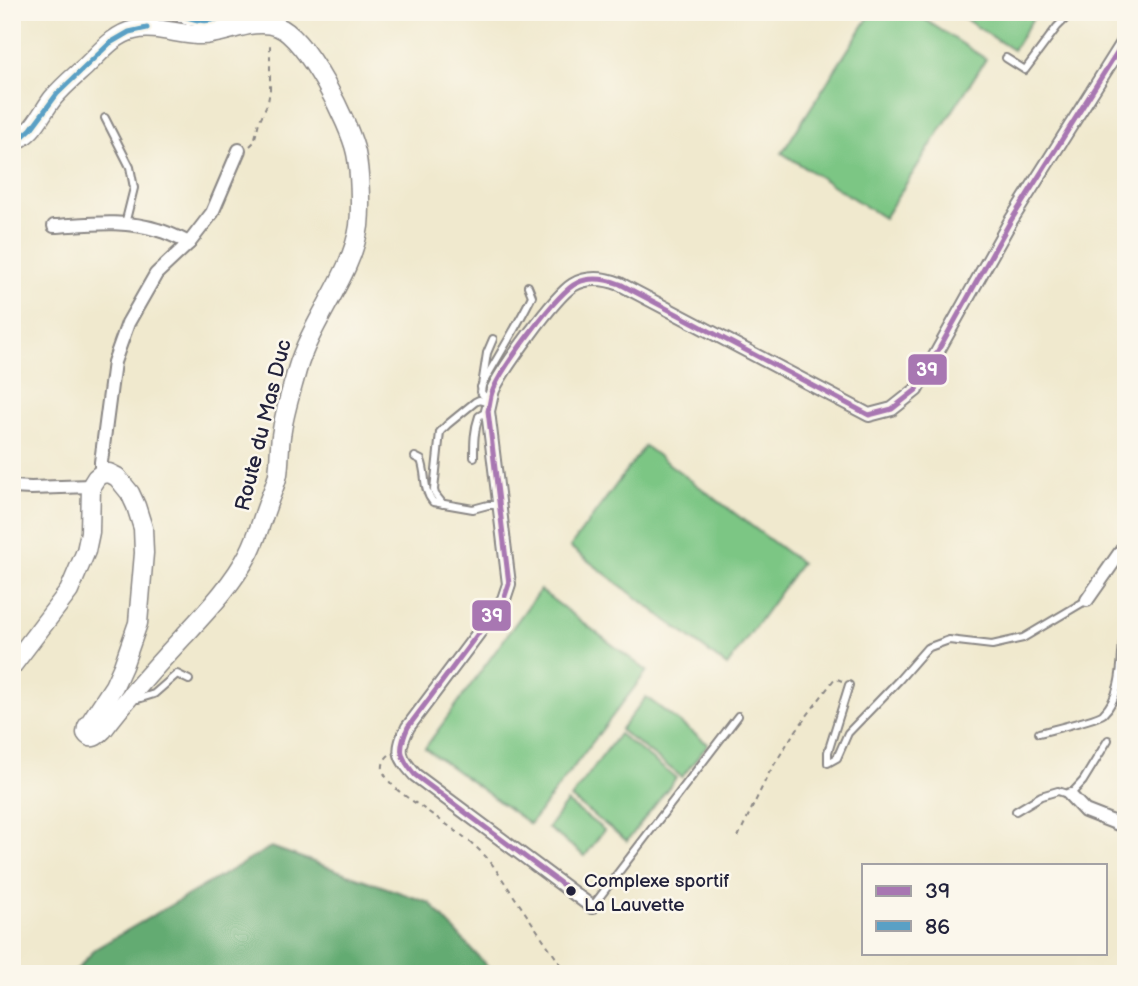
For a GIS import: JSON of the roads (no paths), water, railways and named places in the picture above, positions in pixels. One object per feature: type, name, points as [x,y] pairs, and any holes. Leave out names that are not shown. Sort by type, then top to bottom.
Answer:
[{"type":"street","points":[[173,12],[202,23],[217,21],[231,12]]},
{"type":"street","name":"Route du Mas Duc","points":[[12,142],[34,128],[53,99],[108,44],[123,33],[150,20],[184,35],[204,36],[257,24],[280,27],[297,42],[313,64],[338,107],[356,151],[359,225],[340,277],[309,336],[298,368],[282,429],[277,477],[255,541],[236,576],[213,609],[138,686],[97,736],[92,738],[86,733],[87,727],[114,686],[138,623],[144,552],[144,528],[130,493],[117,477],[109,473],[96,480]]},
{"type":"street","points":[[592,907],[415,775],[402,760],[400,750],[408,727],[504,599],[509,584],[490,404],[493,390],[554,304],[572,286],[592,278],[608,279],[620,284],[869,415],[892,409],[916,390],[1010,222],[1126,38]]},
{"type":"street","points":[[12,666],[69,591],[86,551],[114,362],[128,323],[156,274],[189,243],[212,213],[239,150]]},
{"type":"street","points":[[54,226],[125,224],[159,230],[189,243]]},
{"type":"street","points":[[12,487],[31,488],[96,480]]},
{"type":"street","points":[[1087,600],[1126,544]]},
{"type":"street","points":[[1070,794],[1085,811],[1126,827]]},
{"type":"lane","points":[[1006,58],[1025,70],[1057,27],[1072,12]]},
{"type":"lane","points":[[104,118],[130,167],[134,188],[125,224]]},
{"type":"lane","points":[[481,387],[513,335],[532,296],[528,286]]},
{"type":"lane","points":[[490,404],[481,392],[481,387],[487,353],[493,339]]},
{"type":"lane","points":[[443,504],[434,490],[440,432],[475,402],[480,400],[490,404]]},
{"type":"lane","points":[[474,457],[476,424],[479,416],[490,404]]},
{"type":"lane","points":[[415,457],[423,464],[425,486],[433,502],[473,509],[499,505]]},
{"type":"lane","points":[[849,685],[828,752],[828,763],[837,758],[848,733],[928,648],[949,640],[992,645],[1023,638],[1087,600]]},
{"type":"lane","points":[[1039,733],[1102,716],[1117,687],[1123,640],[1126,636]]},
{"type":"lane","points":[[138,699],[155,694],[177,674],[189,680]]},
{"type":"lane","points":[[113,717],[121,716],[152,684]]},
{"type":"lane","points":[[592,907],[737,716]]},
{"type":"lane","points":[[1016,811],[1041,796],[1058,791],[1070,794],[1083,781],[1108,740]]},
{"type":"place","name":"Complexe sportif La Lauvette","points":[[571,891]]}]
